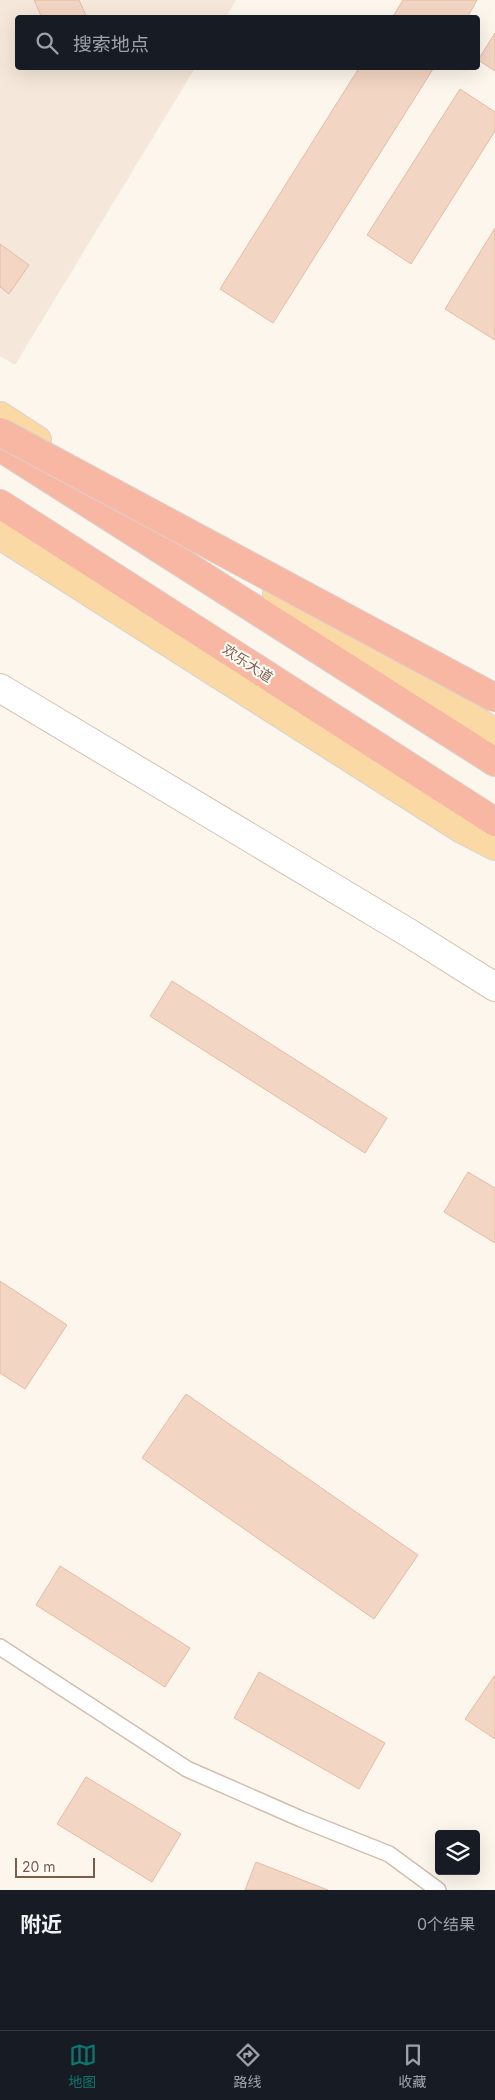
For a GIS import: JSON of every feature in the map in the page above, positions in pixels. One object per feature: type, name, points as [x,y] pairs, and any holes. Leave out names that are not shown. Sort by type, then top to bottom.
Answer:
[{"type":"highway","points":[[0,432],[495,698]]},
{"type":"highway","points":[[0,447],[495,762]]},
{"type":"highway","name":"欢乐大道","points":[[0,504],[495,822]]},
{"type":"highway","points":[[334,719],[495,836]]},
{"type":"main road","points":[[0,416],[495,733]]},
{"type":"main road","name":"欢乐大道","points":[[0,535],[462,829],[495,846]]},
{"type":"main road","points":[[0,688],[409,933],[495,987]]},
{"type":"lane","points":[[0,1647],[187,1769],[301,1819],[389,1854],[438,1890]]},
{"type":"shaded area","points":[[0,0],[236,0],[227,15],[15,15],[15,70],[194,70],[15,365],[0,356]]},
{"type":"building","points":[[34,0],[79,0],[86,15],[41,15]]},
{"type":"building","points":[[403,0],[477,0],[469,15],[394,15]]},
{"type":"building","points":[[495,33],[495,71],[480,61],[480,57]]},
{"type":"building","points":[[358,70],[432,70],[273,323],[220,289]]},
{"type":"building","points":[[460,89],[495,112],[495,131],[411,264],[367,235]]},
{"type":"building","points":[[495,228],[495,340],[445,309]]},
{"type":"building","points":[[0,244],[29,265],[9,294],[0,287]]},
{"type":"building","points":[[172,981],[387,1118],[365,1153],[150,1016]]},
{"type":"building","points":[[468,1172],[495,1188],[495,1243],[444,1212]]},
{"type":"building","points":[[0,1281],[67,1325],[25,1389],[0,1373]]},
{"type":"building","points":[[186,1394],[418,1555],[374,1619],[142,1458]]},
{"type":"building","points":[[60,1566],[190,1648],[165,1687],[36,1605]]},
{"type":"building","points":[[259,1672],[385,1743],[359,1789],[234,1718]]},
{"type":"building","points":[[495,1675],[495,1739],[465,1719]]},
{"type":"building","points":[[86,1777],[181,1834],[152,1882],[57,1824]]},
{"type":"building","points":[[256,1862],[328,1890],[245,1890]]}]
